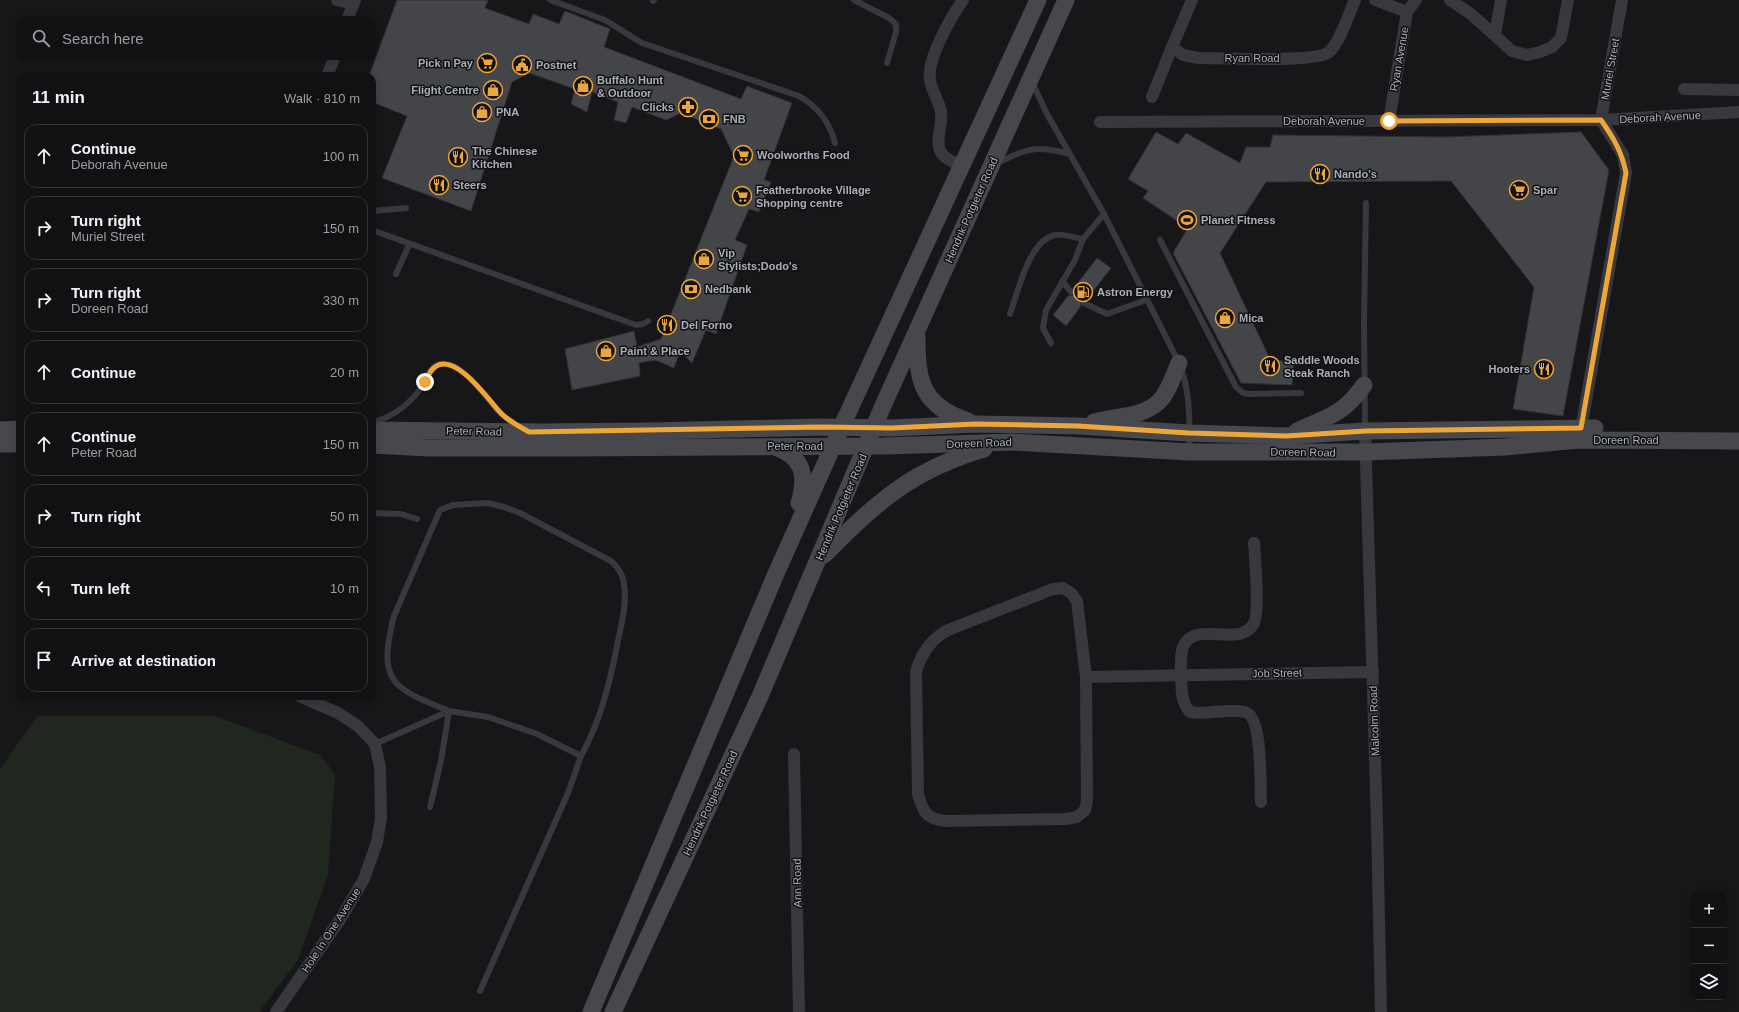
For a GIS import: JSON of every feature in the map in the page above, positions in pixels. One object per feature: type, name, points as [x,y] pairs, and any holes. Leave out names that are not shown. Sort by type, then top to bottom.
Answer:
[{"type":"main road","points":[[591,1012],[775,576],[841,428],[1038,0]]},
{"type":"main road","name":"Hendrik Potgieter Road","points":[[613,1012],[761,694],[866,446],[1066,0]]},
{"type":"main road","points":[[917,331],[918,374],[922,386],[928,396],[944,412],[975,424]]},
{"type":"main road","points":[[1078,426],[1138,412],[1155,405],[1162,397],[1179,363]]},
{"type":"main road","points":[[1286,436],[1324,420],[1344,408],[1354,399],[1364,385]]},
{"type":"main road","name":"Doreen Road","points":[[841,428],[975,424],[1078,426],[1189,433],[1286,436],[1366,431],[1580,434],[1739,441]]},
{"type":"main road","name":"Peter Road","points":[[376,430],[529,432],[841,428]]},
{"type":"main road","points":[[0,430],[16,429]]},
{"type":"main road","name":"Doreen Road","points":[[834,446],[1012,442],[1190,452],[1366,452],[1506,447],[1580,434],[1739,430]]},
{"type":"main road","points":[[818,561],[878,503],[915,477],[935,466],[964,455],[1012,442]]},
{"type":"main road","points":[[0,444],[16,444]]},
{"type":"main road","name":"Peter Road","points":[[376,445],[429,448],[834,446]]},
{"type":"main road","points":[[772,446],[785,450],[792,455],[802,469],[804,480],[799,505],[775,576]]},
{"type":"street","points":[[337,0],[354,2],[349,16]]},
{"type":"street","points":[[961,166],[943,155],[938,143],[941,113],[930,82],[930,72],[931,64],[948,22],[963,0]]},
{"type":"street","points":[[1152,97],[1192,0]]},
{"type":"street","name":"Ryan Road","points":[[1172,47],[1183,55],[1198,58],[1295,58],[1323,55],[1331,51],[1334,47],[1355,0]]},
{"type":"street","points":[[1375,0],[1407,12]]},
{"type":"street","name":"Ryan Avenue","points":[[1389,121],[1407,12],[1416,0]]},
{"type":"street","points":[[1450,0],[1495,34],[1512,51],[1527,55],[1552,47],[1561,38],[1568,0]]},
{"type":"street","points":[[1495,34],[1501,0]]},
{"type":"street","name":"Muriel Street","points":[[1601,120],[1622,0]]},
{"type":"street","points":[[329,72],[333,60]]},
{"type":"street","points":[[1684,89],[1739,90]]},
{"type":"street","name":"Deborah Avenue","points":[[1100,122],[1601,120],[1739,112]]},
{"type":"street","points":[[1580,434],[1626,173],[1623,155],[1601,120]]},
{"type":"street","name":"Malcolm Road","points":[[1366,431],[1381,1012]]},
{"type":"street","points":[[1254,543],[1257,612],[1254,624],[1248,631],[1236,634],[1194,635],[1187,641],[1183,648],[1181,674],[1184,706],[1190,712],[1236,711],[1247,712],[1252,717],[1258,732],[1261,802]]},
{"type":"street","points":[[1063,588],[1072,593],[1077,601],[1086,677],[1087,800],[1084,810],[1077,817],[1052,821],[937,820],[926,815],[921,807],[918,794],[916,672],[920,660],[933,640],[939,634],[1053,589],[1063,588]]},
{"type":"street","name":"Job Street","points":[[1086,677],[1181,674],[1373,672]]},
{"type":"street","points":[[308,700],[338,713],[358,726],[375,744]]},
{"type":"street","name":"Hole In One Avenue","points":[[276,1012],[341,918],[364,880],[371,862],[377,842],[381,818],[380,767],[375,744]]},
{"type":"street","name":"Ann Road","points":[[794,754],[799,1012]]},
{"type":"lane","points":[[550,0],[605,20],[642,43],[799,96],[808,101],[826,120],[832,130],[835,143]]},
{"type":"lane","points":[[854,0],[889,18],[896,24],[896,32],[887,63]]},
{"type":"lane","points":[[1030,78],[1047,114],[1104,214],[1179,363],[1190,400],[1190,452]]},
{"type":"lane","points":[[990,167],[1020,152],[1034,148],[1049,148],[1070,154]]},
{"type":"lane","points":[[1366,203],[1364,385],[1366,431]]},
{"type":"lane","points":[[376,211],[406,208]]},
{"type":"lane","points":[[1051,343],[1043,328],[1046,310],[1075,260],[1083,239],[1104,214]]},
{"type":"lane","points":[[376,232],[409,245],[636,325],[643,324],[648,321]]},
{"type":"lane","points":[[1010,314],[1037,246],[1057,234],[1083,239]]},
{"type":"lane","points":[[1160,240],[1236,387],[1243,393],[1249,394],[1301,394]]},
{"type":"lane","points":[[396,274],[409,245]]},
{"type":"lane","points":[[1062,281],[1071,292]]},
{"type":"lane","points":[[1084,303],[1107,314],[1146,300]]},
{"type":"lane","points":[[376,420],[390,415],[405,405],[418,392],[434,367],[439,364],[446,364],[466,375],[477,385],[507,419],[529,432]]},
{"type":"lane","points":[[480,991],[568,793],[581,756],[593,733],[609,688],[624,614],[624,583],[619,568],[611,561],[520,513],[487,503],[448,506],[440,510],[392,623],[388,667],[394,682],[410,695],[449,711],[488,717],[509,724],[537,734],[581,756]]},
{"type":"lane","points":[[376,513],[401,514],[417,519]]},
{"type":"lane","points":[[375,744],[449,711]]},
{"type":"lane","points":[[430,807],[442,761],[449,711]]},
{"type":"shaded area","points":[[37,716],[215,716],[320,755],[335,774],[328,875],[298,960],[259,1012],[0,1012],[0,769]]},
{"type":"building","name":"Featherbrooke Village Shopping centre","points":[[397,0],[488,0],[485,8],[529,24],[533,14],[559,24],[565,11],[610,29],[604,47],[741,99],[747,86],[792,103],[764,180],[771,182],[759,212],[749,209],[735,240],[747,245],[716,334],[706,330],[692,363],[680,351],[674,368],[655,360],[639,363],[640,376],[572,390],[565,349],[634,331],[637,347],[661,339],[734,156],[721,129],[681,113],[666,120],[632,107],[626,123],[614,120],[618,102],[592,92],[587,112],[571,104],[575,89],[529,73],[512,82],[471,211],[382,178],[407,116],[376,104],[376,72],[370,72]]},
{"type":"building","points":[[1156,132],[1178,144],[1186,133],[1240,163],[1246,147],[1270,147],[1273,135],[1446,137],[1581,132],[1609,170],[1563,416],[1513,409],[1534,287],[1451,181],[1266,182],[1220,253],[1270,359],[1294,363],[1292,385],[1241,383],[1173,253],[1188,228],[1143,198],[1148,191],[1128,179]]},
{"type":"building","points":[[1097,258],[1111,268],[1087,299],[1080,301],[1081,306],[1066,326],[1053,315],[1068,296],[1074,295],[1074,288]]},
{"type":"place","name":"Pick n Pay","points":[[487,63]]},
{"type":"place","name":"Postnet","points":[[522,65]]},
{"type":"place","name":"Buffalo Hunt & Outdoor","points":[[583,86]]},
{"type":"place","name":"Flight Centre","points":[[493,90]]},
{"type":"place","name":"Clicks","points":[[688,107]]},
{"type":"place","name":"PNA","points":[[482,112]]},
{"type":"place","name":"FNB","points":[[709,119]]},
{"type":"place","name":"Woolworths Food","points":[[743,155]]},
{"type":"place","name":"The Chinese Kitchen","points":[[458,157]]},
{"type":"place","name":"Nando's","points":[[1320,174]]},
{"type":"place","name":"Steers","points":[[439,185]]},
{"type":"place","name":"Spar","points":[[1519,190]]},
{"type":"place","name":"Featherbrooke Village Shopping centre","points":[[742,196]]},
{"type":"place","name":"Planet Fitness","points":[[1187,220]]},
{"type":"place","name":"Vip Stylists;Dodo's","points":[[704,259]]},
{"type":"place","name":"Nedbank","points":[[691,289]]},
{"type":"place","name":"Astron Energy","points":[[1083,292]]},
{"type":"place","name":"Mica","points":[[1225,318]]},
{"type":"place","name":"Del Forno","points":[[667,325]]},
{"type":"place","name":"Paint & Place","points":[[606,351]]},
{"type":"place","name":"Saddle Woods Steak Ranch","points":[[1270,366]]},
{"type":"place","name":"Hooters","points":[[1544,369]]},
{"type":"route","points":[[425,382],[434,367],[439,364],[446,364],[455,368],[477,385],[490,399],[498,411],[507,419],[529,432],[822,427],[892,428],[975,424],[1078,426],[1189,433],[1286,436],[1366,431],[1581,428],[1626,173],[1623,155],[1614,138],[1601,120],[1389,121]]}]
